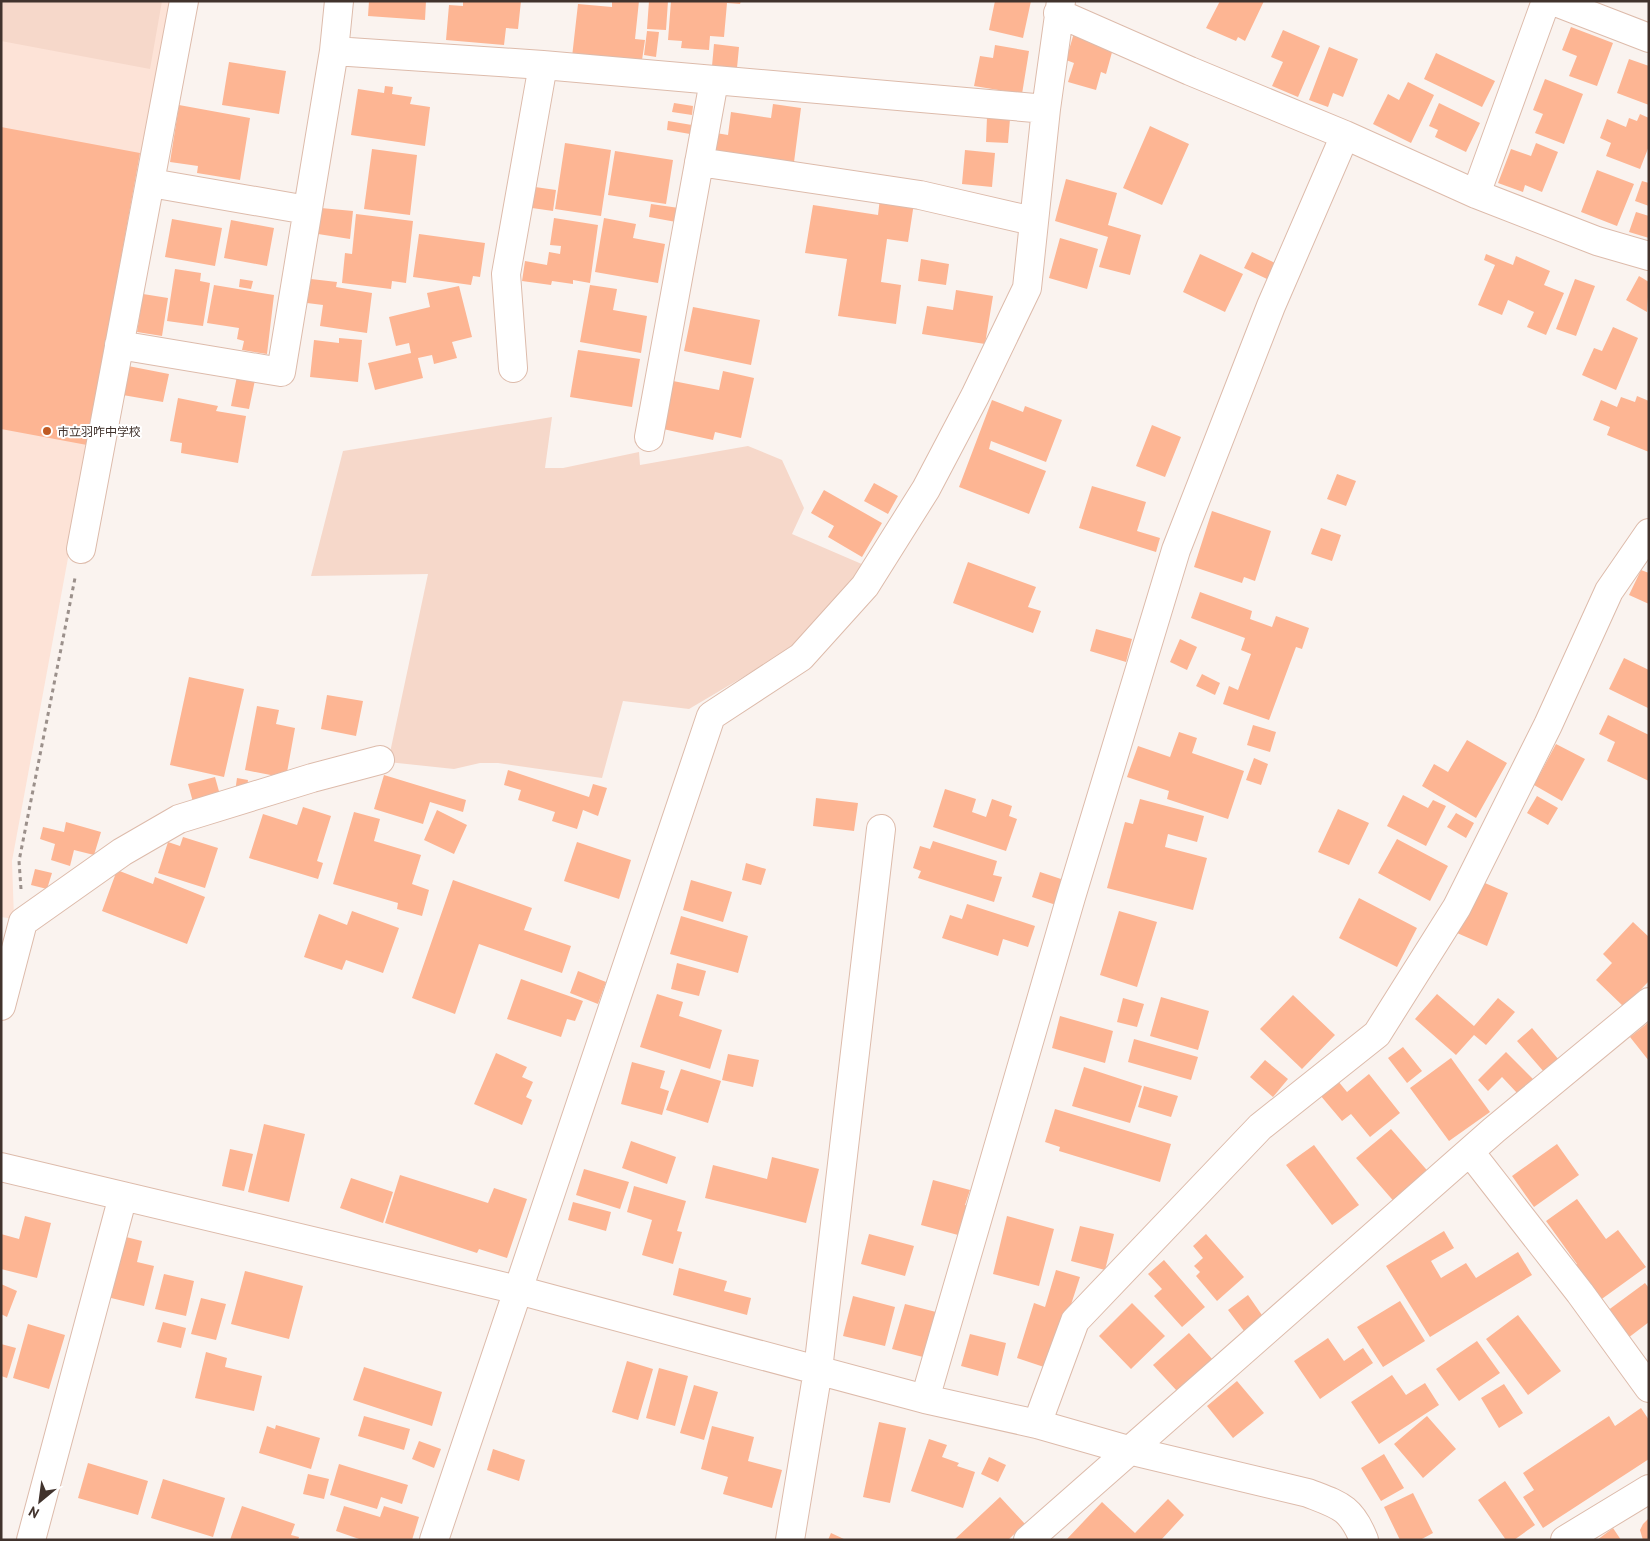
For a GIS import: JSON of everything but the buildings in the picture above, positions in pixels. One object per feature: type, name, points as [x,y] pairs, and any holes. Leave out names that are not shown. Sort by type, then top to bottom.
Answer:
[{"type":"street","points":[[81,549],[184,1]]},
{"type":"street","points":[[119,345],[281,372],[334,51],[339,1]]},
{"type":"street","points":[[1476,194],[1546,1]]},
{"type":"street","points":[[1553,1],[1649,38]]},
{"type":"street","points":[[434,1540],[711,716],[801,657],[865,586],[926,488],[975,396],[1027,288],[1046,109],[1060,7],[1190,71],[1345,135],[1476,194],[1597,240],[1649,256]]},
{"type":"street","points":[[334,51],[543,65],[1046,109]]},
{"type":"street","points":[[513,368],[506,274],[543,65]]},
{"type":"street","points":[[649,437],[714,81]]},
{"type":"street","points":[[925,1399],[1059,934],[1176,550],[1271,306],[1345,135]]},
{"type":"street","points":[[699,162],[920,195],[1033,221]]},
{"type":"street","points":[[150,182],[307,210]]},
{"type":"street","points":[[1037,1424],[1075,1321],[1260,1127],[1377,1034],[1457,907],[1548,726],[1609,591],[1649,533]]},
{"type":"street","points":[[1,1006],[23,922],[122,852],[179,819],[312,778],[380,760]]},
{"type":"street","points":[[790,1540],[818,1370],[881,829]]},
{"type":"street","points":[[1028,1540],[1128,1450],[1470,1152],[1649,1002]]},
{"type":"street","points":[[1470,1152],[1580,1293],[1649,1388]]},
{"type":"street","points":[[1,1167],[518,1290],[925,1399],[1037,1424],[1128,1450],[1308,1493],[1336,1504],[1353,1516],[1364,1540]]},
{"type":"street","points":[[31,1540],[123,1196]]},
{"type":"street","points":[[1565,1540],[1649,1490]]},
{"type":"path","points":[[23,922],[19,861],[81,549]]},
{"type":"shaded area","name":"市立羽咋中学校","points":[[1,1],[171,1],[12,861],[14,919],[1,917]]},
{"type":"shaded area","points":[[1,1],[162,1],[150,69],[1,41]]},
{"type":"shaded area","points":[[552,417],[545,468],[563,468],[639,452],[640,465],[748,446],[782,460],[804,508],[792,534],[864,565],[837,603],[789,650],[689,709],[623,701],[602,778],[498,763],[480,763],[454,769],[388,762],[428,574],[311,576],[343,451]]},
{"type":"place","name":"市立羽咋中学校","points":[[47,431]]}]
